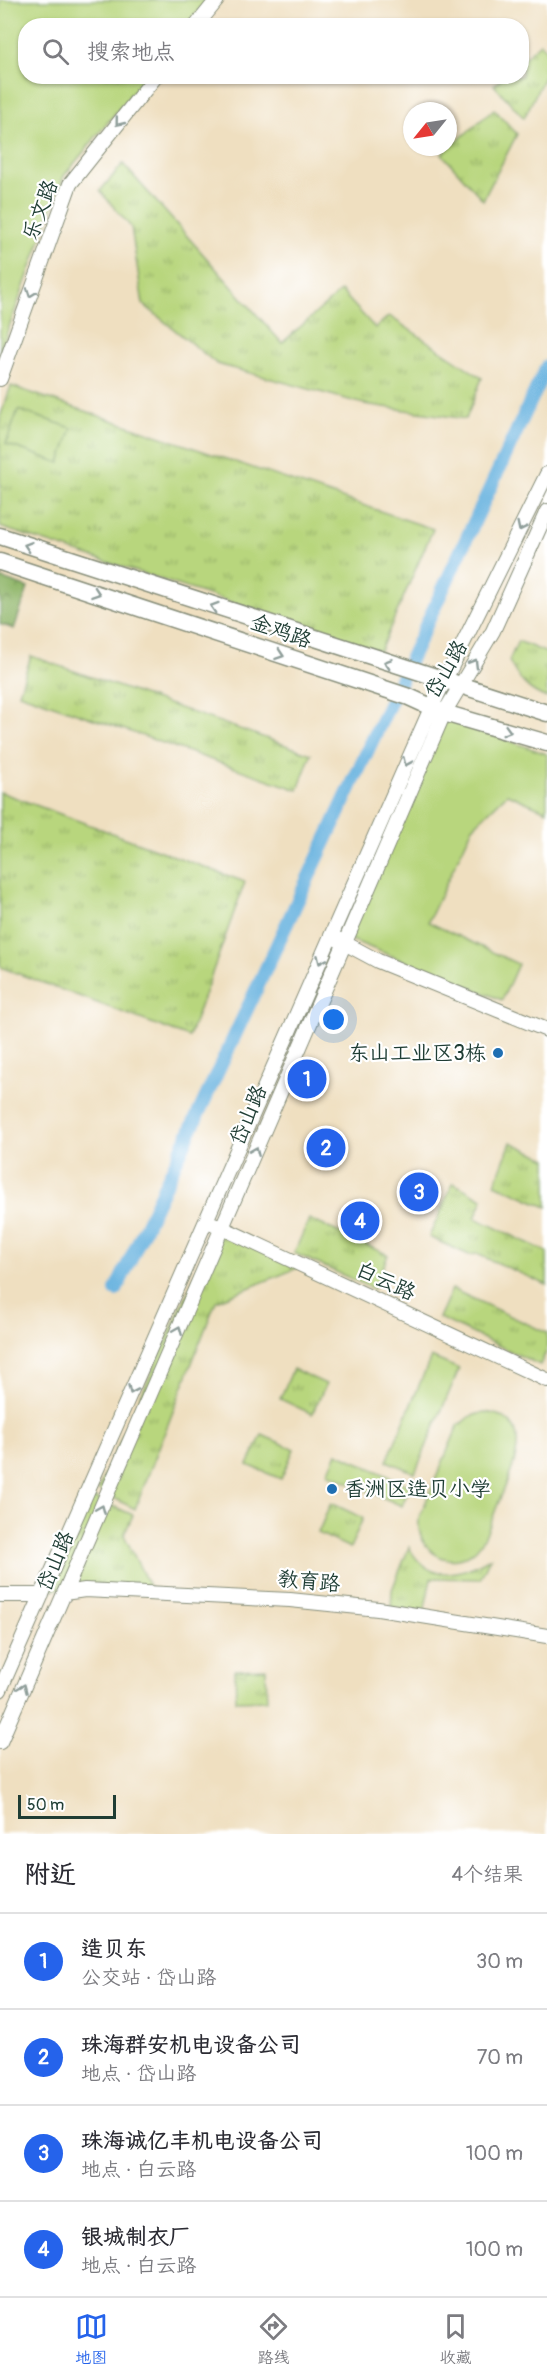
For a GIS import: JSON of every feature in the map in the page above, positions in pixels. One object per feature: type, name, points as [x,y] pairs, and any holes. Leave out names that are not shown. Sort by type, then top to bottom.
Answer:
[{"type":"main road","name":"金鸡路","points":[[0,536],[426,676],[547,713]]},
{"type":"main road","name":"金鸡路","points":[[0,562],[409,697],[438,711],[547,743]]},
{"type":"street","points":[[202,18],[217,0]]},
{"type":"street","name":"乐文路","points":[[0,379],[70,184],[150,84]]},
{"type":"street","name":"岱山路","points":[[0,1690],[332,935],[453,684],[547,474]]},
{"type":"street","name":"岱山路","points":[[453,684],[493,631],[547,511]]},
{"type":"street","name":"岱山路","points":[[0,1742],[345,943],[438,711]]},
{"type":"street","points":[[332,935],[378,961],[547,1030]]},
{"type":"street","name":"白云路","points":[[207,1221],[547,1380]]},
{"type":"street","name":"教育路","points":[[64,1593],[96,1591],[290,1600],[378,1609],[547,1636]]},
{"type":"street","points":[[0,1595],[42,1595]]},
{"type":"green space","points":[[0,0],[207,0],[193,18],[18,18],[18,84],[139,84],[64,176],[0,352]]},
{"type":"green space","points":[[540,43],[547,50],[547,71],[524,118],[494,85],[529,84],[529,53]]},
{"type":"green space","points":[[494,109],[517,134],[483,200],[444,156],[457,156],[457,141]]},
{"type":"green space","points":[[123,164],[282,343],[341,291],[375,328],[389,316],[482,378],[466,419],[364,404],[217,364],[143,304],[131,227],[100,191]]},
{"type":"green space","points":[[11,386],[433,529],[380,651],[0,527],[0,417]]},
{"type":"green space","points":[[18,410],[72,428],[60,463],[6,444]]},
{"type":"green space","points":[[0,578],[28,588],[14,629],[0,624]]},
{"type":"green space","points":[[518,641],[547,653],[547,698],[524,684],[509,661]]},
{"type":"green space","points":[[31,656],[311,754],[298,790],[19,693]]},
{"type":"green space","points":[[442,717],[547,754],[547,811],[507,794],[473,827],[428,922],[518,964],[502,1000],[349,939]]},
{"type":"green space","points":[[0,792],[245,882],[189,1037],[0,967]]},
{"type":"green space","points":[[511,1142],[547,1159],[547,1207],[495,1184]]},
{"type":"green space","points":[[453,1183],[483,1199],[475,1218],[547,1252],[547,1285],[477,1254],[469,1255],[429,1237]]},
{"type":"green space","points":[[309,1219],[388,1255],[374,1289],[294,1253]]},
{"type":"green space","points":[[217,1228],[300,1267],[216,1301],[135,1509],[98,1490]]},
{"type":"green space","points":[[452,1289],[547,1333],[547,1350],[540,1365],[439,1318]]},
{"type":"green space","points":[[431,1357],[459,1369],[415,1473],[387,1461]]},
{"type":"green space","points":[[293,1369],[326,1384],[312,1414],[280,1399]]},
{"type":"green space","points":[[484,1412],[501,1416],[512,1425],[517,1436],[514,1463],[489,1528],[480,1544],[466,1556],[446,1559],[437,1555],[423,1540],[419,1530],[419,1518],[458,1426],[469,1417]]},
{"type":"green space","points":[[262,1435],[294,1449],[281,1479],[248,1465]]},
{"type":"green space","points":[[337,1453],[410,1486],[402,1506],[328,1473]]},
{"type":"green space","points":[[92,1497],[133,1515],[124,1535],[150,1588],[51,1589]]},
{"type":"green space","points":[[331,1503],[363,1518],[350,1548],[318,1533]]},
{"type":"green space","points":[[409,1547],[425,1567],[445,1573],[467,1569],[490,1558],[480,1579],[431,1578],[424,1613],[391,1607],[392,1590]]},
{"type":"green space","points":[[266,1669],[267,1700],[236,1701],[235,1670]]},
{"type":"waterway","points":[[116,1290],[547,366]]},
{"type":"place","name":"东山工业区3栋","points":[[498,1053]]},
{"type":"place","name":"造贝东","points":[[307,1079]]},
{"type":"place","name":"珠海群安机电设备公司","points":[[326,1148]]},
{"type":"place","name":"珠海诚亿丰机电设备公司","points":[[419,1192]]},
{"type":"place","name":"银城制衣厂","points":[[360,1221]]},
{"type":"place","name":"香洲区造贝小学","points":[[332,1489]]}]
